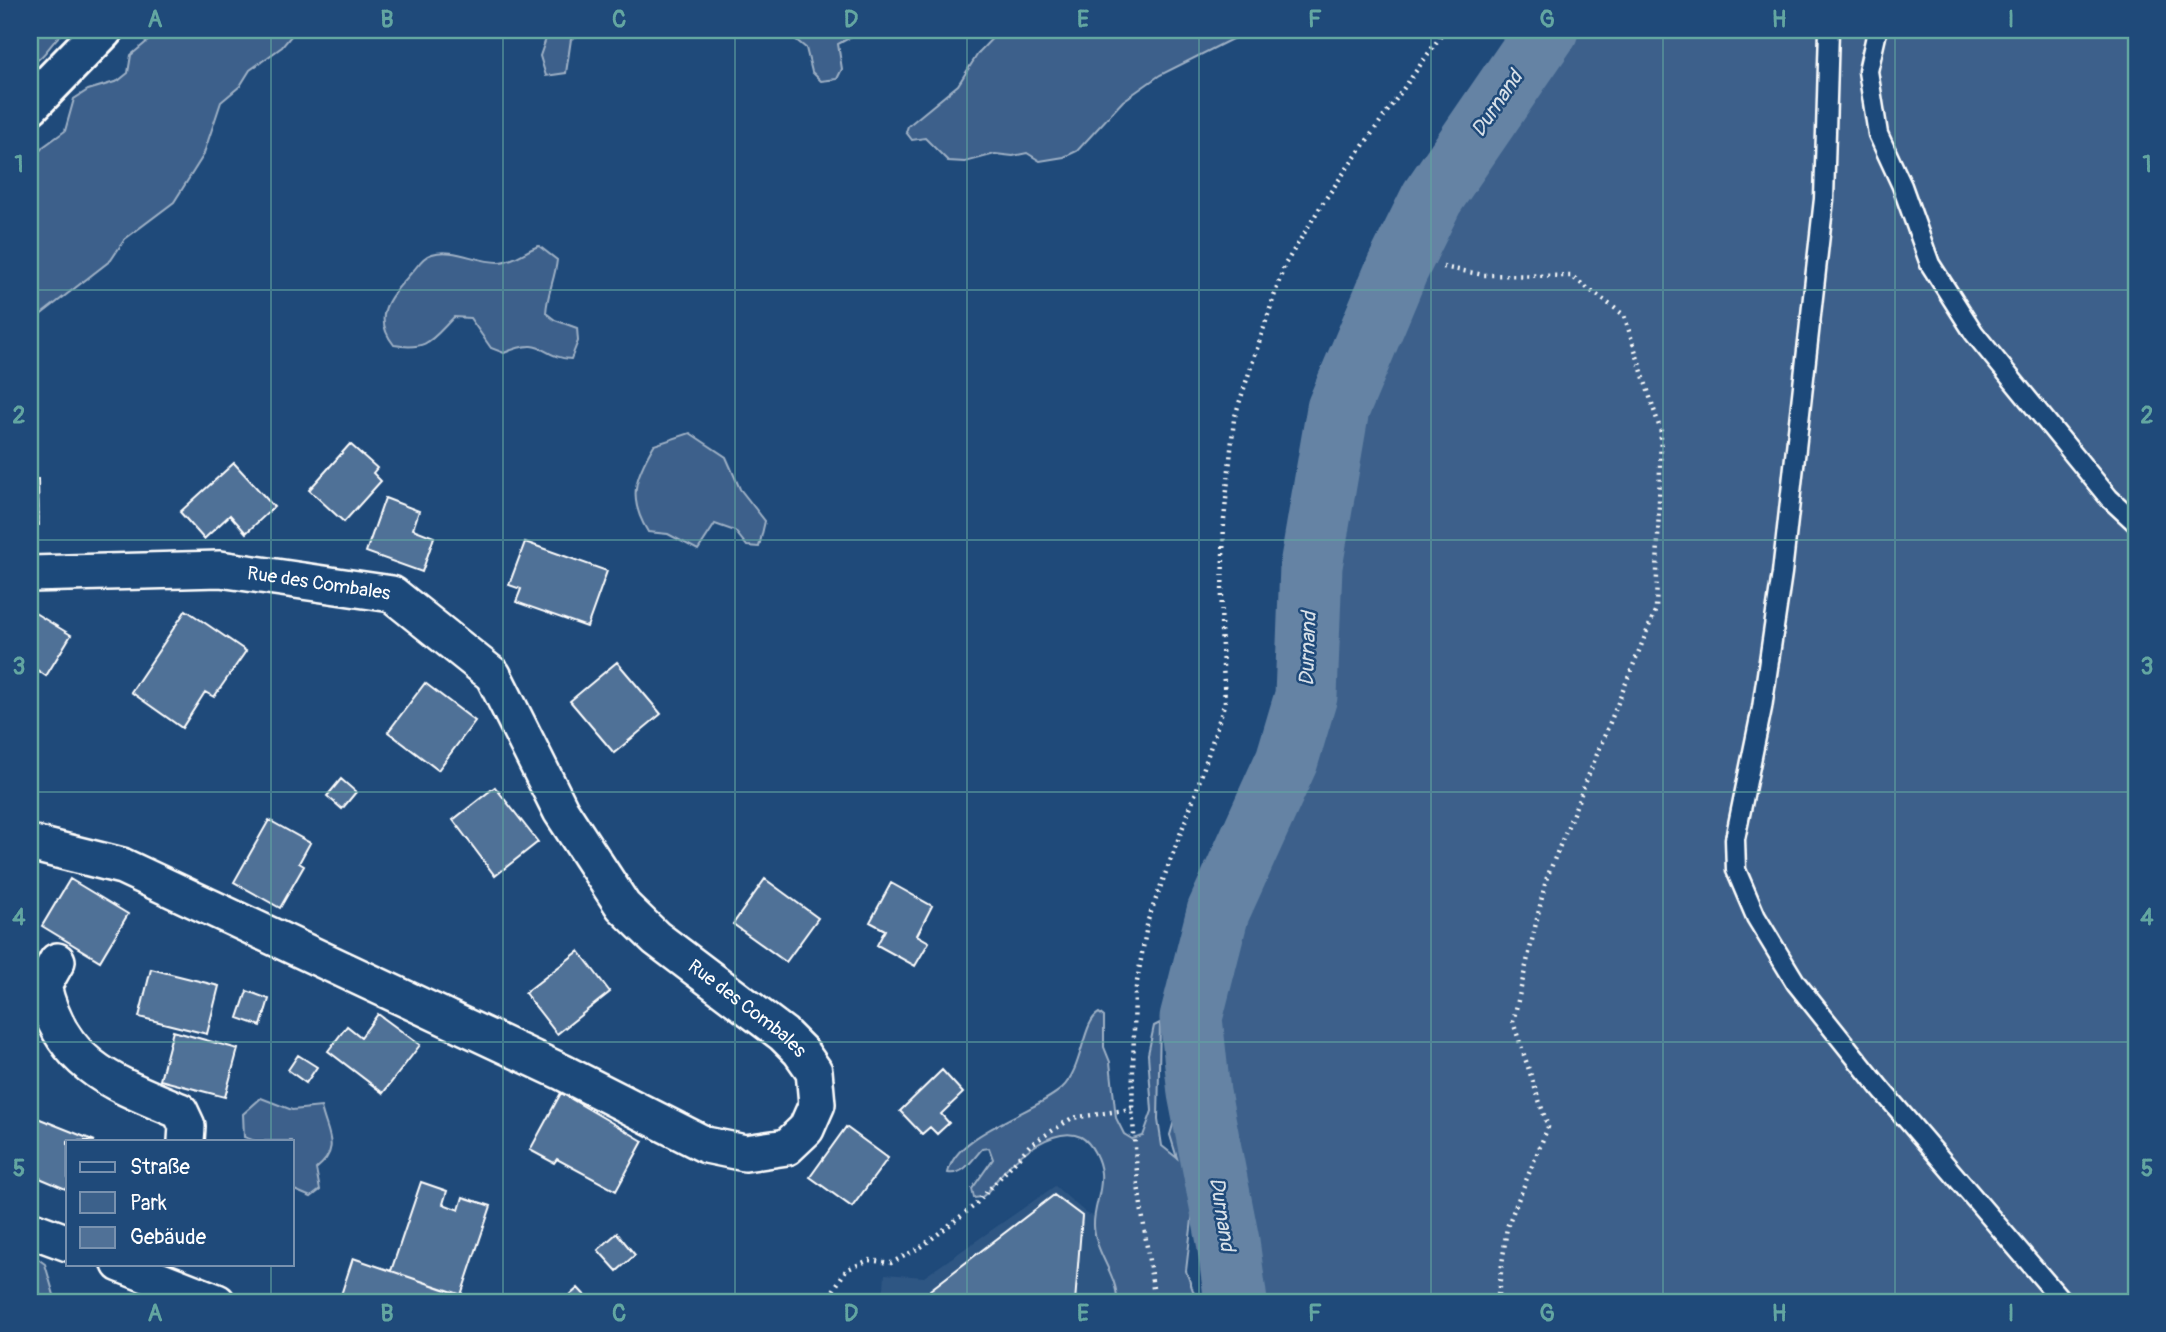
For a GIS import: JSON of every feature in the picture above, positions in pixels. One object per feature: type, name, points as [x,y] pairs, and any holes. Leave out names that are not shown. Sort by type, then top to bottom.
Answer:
[{"type":"street","points":[[30,105],[103,30]]},
{"type":"street","name":"Rue des Combales","points":[[30,574],[220,569],[392,593],[493,675],[561,811],[623,906],[656,938],[800,1051],[814,1071],[817,1104],[806,1129],[787,1147],[745,1153],[706,1145],[562,1072],[122,866],[30,843]]},
{"type":"street","points":[[57,961],[43,986],[47,1005],[61,1035],[80,1060],[117,1086],[180,1111],[187,1126],[186,1140]]},
{"type":"street","points":[[30,1229],[66,1242]]},
{"type":"street","points":[[125,1266],[217,1302]]},
{"type":"lane","points":[[1829,30],[1824,199],[1782,573],[1762,708],[1737,827],[1736,870],[1756,917],[1796,983],[1879,1087],[2063,1302]]},
{"type":"lane","points":[[1874,30],[1876,36],[1868,71],[1878,134],[1902,186],[1930,264],[1974,333],[2109,498],[2136,523]]},
{"type":"path","points":[[1154,1302],[1138,1185],[1132,1109],[1135,993],[1148,920],[1196,792],[1225,702],[1221,629],[1224,520],[1234,419],[1284,266],[1324,201],[1445,30]]},
{"type":"path","points":[[1443,267],[1484,275],[1571,276],[1624,315],[1661,432],[1656,609],[1546,880],[1513,1022],[1548,1126],[1507,1227],[1497,1302]]},
{"type":"path","points":[[826,1302],[846,1270],[869,1261],[891,1263],[921,1247],[974,1206],[1030,1145],[1072,1118],[1132,1109]]},
{"type":"shaded area","points":[[1055,1186],[1087,1214],[1094,1216],[1096,1241],[1114,1284],[1117,1302],[883,1302],[885,1274],[924,1277]]},
{"type":"green space","points":[[30,30],[66,30],[30,65]]},
{"type":"green space","points":[[161,30],[296,30],[282,47],[250,70],[240,86],[221,102],[203,156],[174,202],[125,239],[111,260],[30,323],[30,164],[43,147],[65,131],[74,99],[88,90],[118,81],[128,73],[131,55]]},
{"type":"green space","points":[[549,30],[604,30],[598,36],[578,36],[571,39],[566,73],[546,76],[540,56]]},
{"type":"green space","points":[[784,30],[864,30],[838,44],[842,69],[837,79],[821,81],[812,72],[806,48]]},
{"type":"green space","points":[[1000,30],[1250,30],[1160,75],[1123,101],[1077,151],[1064,157],[1040,161],[1027,153],[1013,156],[995,154],[965,162],[948,161],[925,138],[912,140],[906,132],[908,126],[958,85],[979,52]]},
{"type":"green space","points":[[1549,30],[2136,30],[2136,1302],[1222,1302],[1193,1211],[1186,1271],[1197,1302],[1117,1302],[1114,1283],[1095,1236],[1095,1213],[1101,1180],[1100,1168],[1089,1143],[1071,1134],[1059,1135],[1036,1145],[1006,1169],[982,1197],[974,1198],[972,1189],[993,1159],[989,1148],[982,1149],[963,1169],[948,1173],[954,1159],[965,1146],[1062,1088],[1074,1070],[1089,1026],[1099,1013],[1104,1017],[1104,1047],[1110,1062],[1116,1118],[1124,1134],[1132,1139],[1143,1136],[1152,1111],[1148,1054],[1154,1026],[1160,1023],[1158,1120],[1162,1146],[1177,1158],[1170,1135],[1294,701],[1322,399]]},
{"type":"green space","points":[[539,246],[557,260],[546,313],[555,320],[577,328],[578,341],[571,359],[553,355],[535,346],[504,353],[491,348],[470,318],[454,317],[422,345],[394,345],[387,334],[384,324],[386,306],[397,289],[429,255],[448,252],[500,262],[511,260]]},
{"type":"green space","points":[[690,433],[726,457],[740,489],[765,521],[759,547],[747,546],[735,531],[715,524],[698,550],[668,534],[648,532],[637,509],[636,488],[642,467],[654,445]]},
{"type":"green space","points":[[261,1098],[292,1110],[321,1107],[331,1147],[329,1154],[316,1169],[320,1190],[311,1197],[294,1190],[294,1140],[252,1140],[244,1137],[243,1114]]},
{"type":"green space","points":[[30,1253],[45,1264],[56,1302],[30,1302]]},
{"type":"building","points":[[350,444],[377,468],[373,473],[381,481],[344,522],[309,490]]},
{"type":"building","points":[[234,463],[274,507],[246,533],[230,515],[204,539],[180,512]]},
{"type":"building","points":[[30,479],[38,479],[39,525],[30,525]]},
{"type":"building","points":[[385,498],[419,511],[413,529],[434,537],[422,572],[366,552]]},
{"type":"building","points":[[525,542],[607,571],[587,627],[516,602],[521,589],[509,585]]},
{"type":"building","points":[[30,610],[71,635],[46,676],[30,665]]},
{"type":"building","points":[[186,610],[246,651],[214,697],[205,692],[182,728],[131,692]]},
{"type":"building","points":[[617,662],[661,714],[614,753],[570,701]]},
{"type":"building","points":[[425,683],[475,721],[438,770],[388,732]]},
{"type":"building","points":[[341,779],[356,792],[342,809],[327,796]]},
{"type":"building","points":[[495,787],[538,842],[495,876],[453,820]]},
{"type":"building","points":[[269,820],[310,843],[299,863],[304,866],[280,908],[234,882]]},
{"type":"building","points":[[70,879],[128,914],[100,961],[42,926]]},
{"type":"building","points":[[765,879],[818,918],[786,962],[733,924]]},
{"type":"building","points":[[891,883],[932,906],[917,935],[929,942],[915,966],[877,945],[885,930],[870,922]]},
{"type":"building","points":[[579,951],[610,992],[557,1034],[525,993]]},
{"type":"building","points":[[151,969],[219,986],[207,1034],[139,1017]]},
{"type":"building","points":[[247,991],[269,999],[261,1026],[238,1018]]},
{"type":"building","points":[[378,1014],[420,1045],[383,1093],[328,1051],[347,1026],[361,1037]]},
{"type":"building","points":[[173,1031],[238,1049],[225,1097],[160,1080]]},
{"type":"building","points":[[298,1055],[317,1067],[306,1083],[288,1070]]},
{"type":"building","points":[[942,1070],[963,1093],[941,1114],[949,1123],[937,1134],[930,1127],[922,1134],[900,1111]]},
{"type":"building","points":[[561,1093],[643,1141],[616,1191],[557,1159],[554,1163],[530,1150]]},
{"type":"building","points":[[30,1115],[92,1140],[66,1140],[66,1189],[30,1174]]},
{"type":"building","points":[[846,1127],[888,1158],[852,1207],[810,1177]]},
{"type":"building","points":[[421,1182],[447,1191],[443,1204],[459,1210],[463,1197],[491,1206],[461,1295],[391,1271]]},
{"type":"building","points":[[1054,1195],[1082,1216],[1075,1302],[929,1302],[930,1290]]},
{"type":"building","points":[[617,1233],[635,1255],[617,1271],[598,1250]]},
{"type":"building","points":[[353,1258],[468,1297],[467,1302],[353,1302],[340,1298]]},
{"type":"building","points":[[578,1288],[591,1302],[562,1302]]},
{"type":"waterway","name":"Durnand","points":[[1236,1302],[1228,1241],[1199,1093],[1191,1018],[1218,912],[1287,760],[1306,696],[1311,566],[1338,409],[1397,269],[1432,198],[1547,30]]}]
